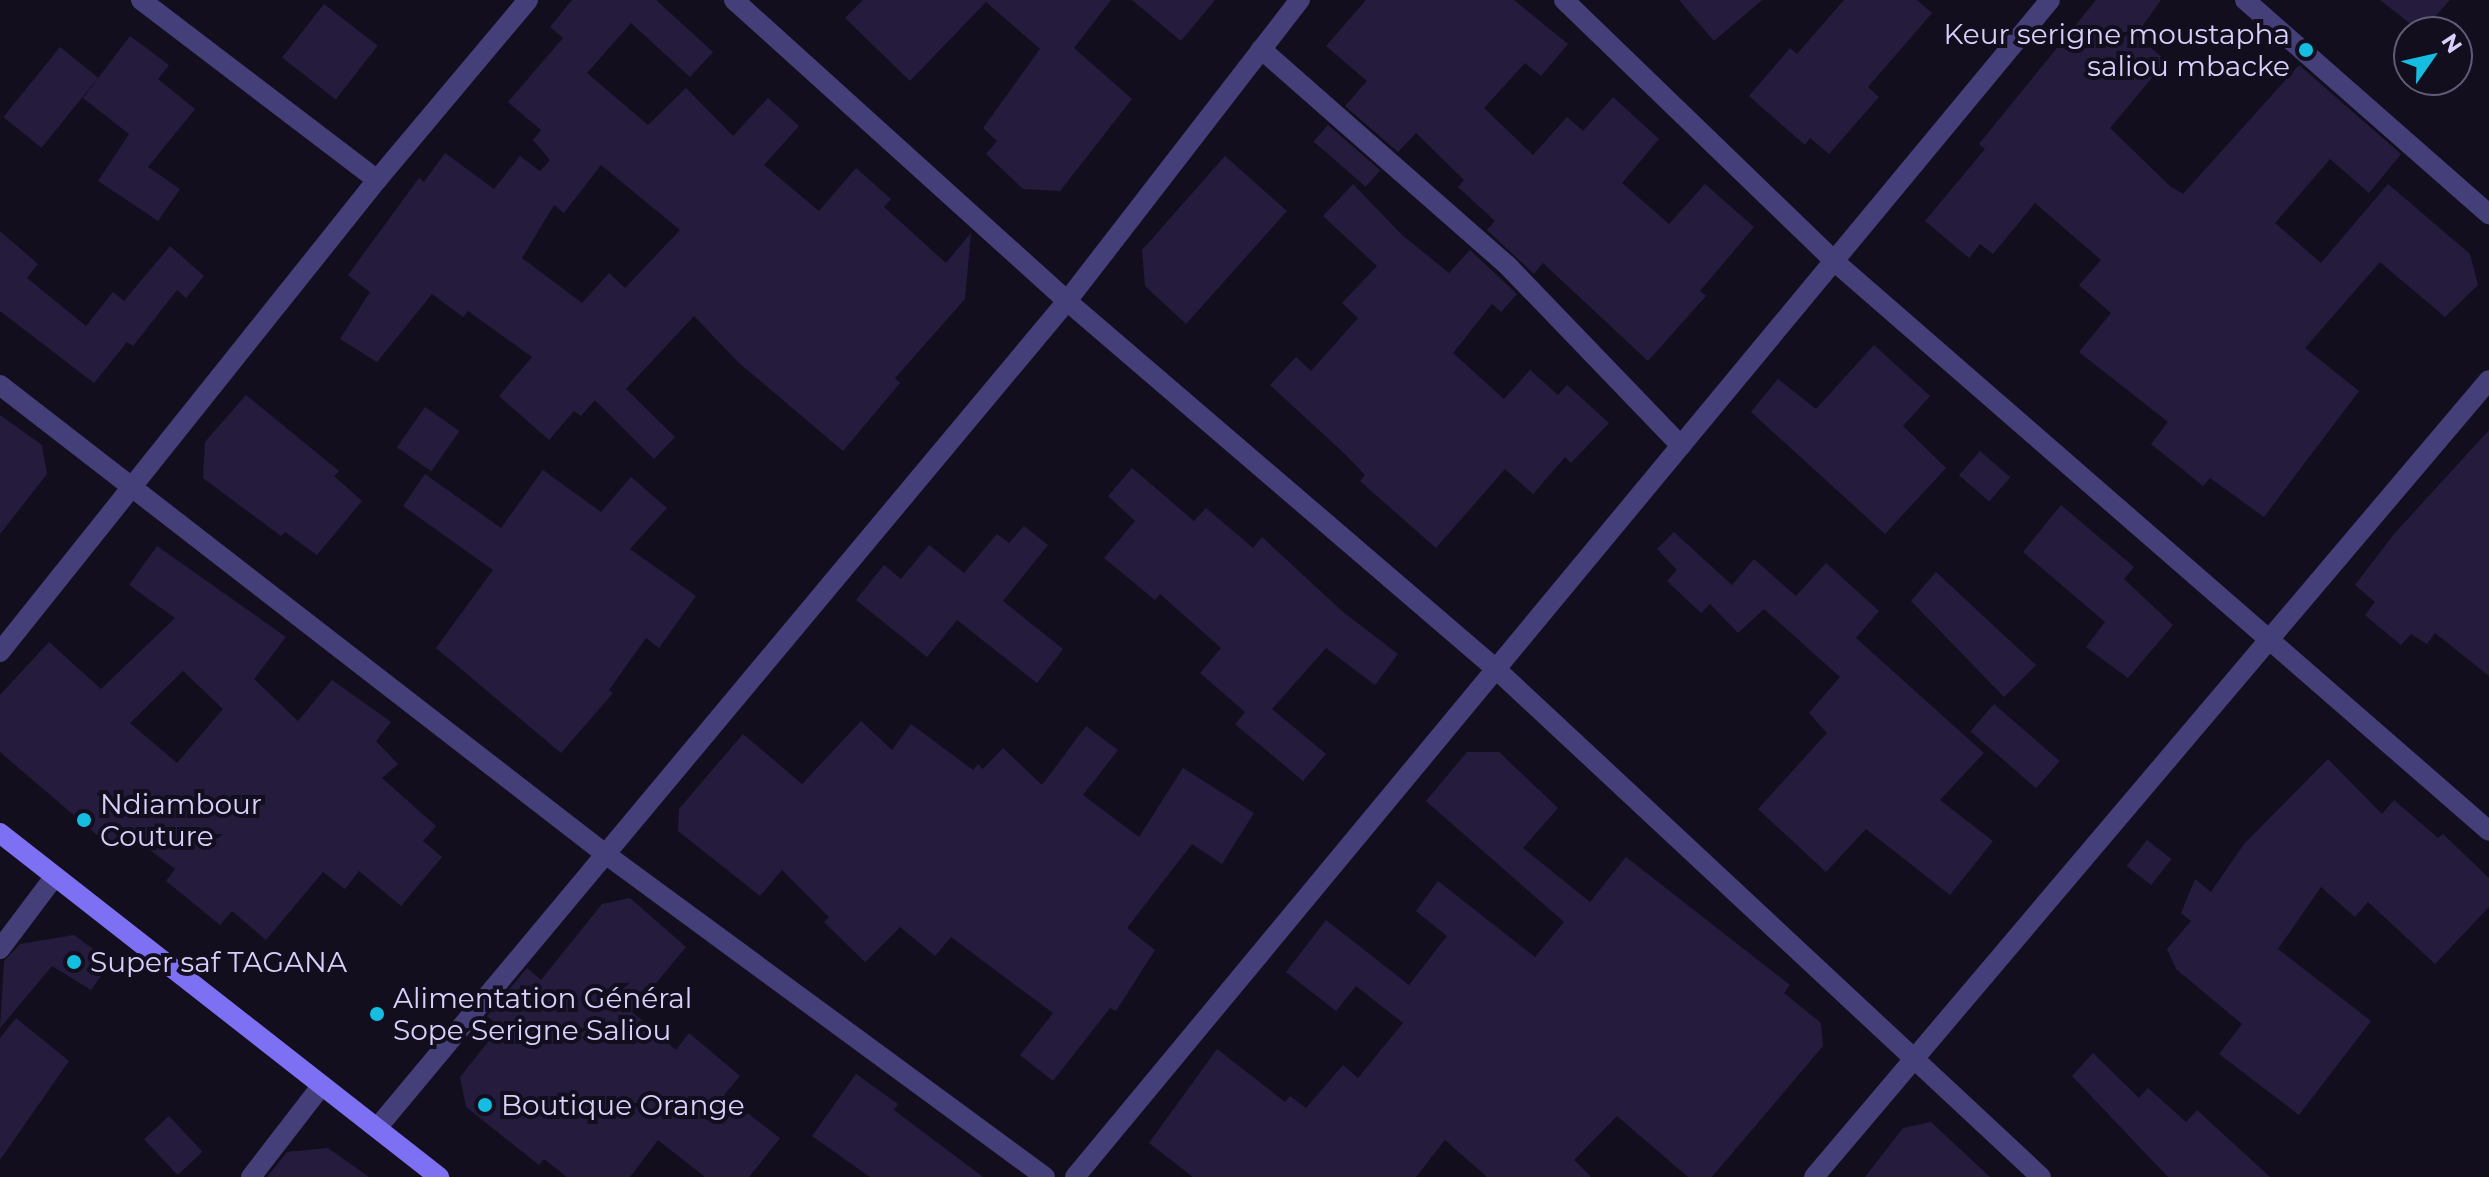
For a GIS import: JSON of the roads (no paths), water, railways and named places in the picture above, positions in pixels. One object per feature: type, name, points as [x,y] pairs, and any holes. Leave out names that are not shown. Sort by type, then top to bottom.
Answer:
[{"type":"main road","points":[[0,833],[439,1177]]},
{"type":"street","points":[[141,0],[377,180]]},
{"type":"street","points":[[0,652],[131,485],[271,318],[377,180],[528,0]]},
{"type":"street","points":[[734,0],[1067,301],[1496,669],[1909,1059],[2041,1177]]},
{"type":"street","points":[[377,1128],[1067,301],[1300,0]]},
{"type":"street","points":[[1564,0],[1834,261],[2489,831]]},
{"type":"street","points":[[1075,1177],[2050,0]]},
{"type":"street","points":[[2245,0],[2489,214]]},
{"type":"street","points":[[1261,49],[1507,265],[1681,446]]},
{"type":"street","points":[[1814,1177],[1909,1059],[2489,380]]},
{"type":"street","points":[[0,385],[604,853],[1045,1177]]},
{"type":"street","points":[[0,949],[55,876]]},
{"type":"street","points":[[251,1177],[322,1085]]},
{"type":"place","name":"Keur serigne moustapha saliou mbacke","points":[[2306,50]]},
{"type":"place","name":"Ndiambour Couture","points":[[84,820]]},
{"type":"place","name":"Super saf TAGANA","points":[[74,962]]},
{"type":"place","name":"Alimentation Général Sope Serigne Saliou","points":[[377,1014]]},
{"type":"place","name":"Boutique Orange","points":[[485,1105]]}]
